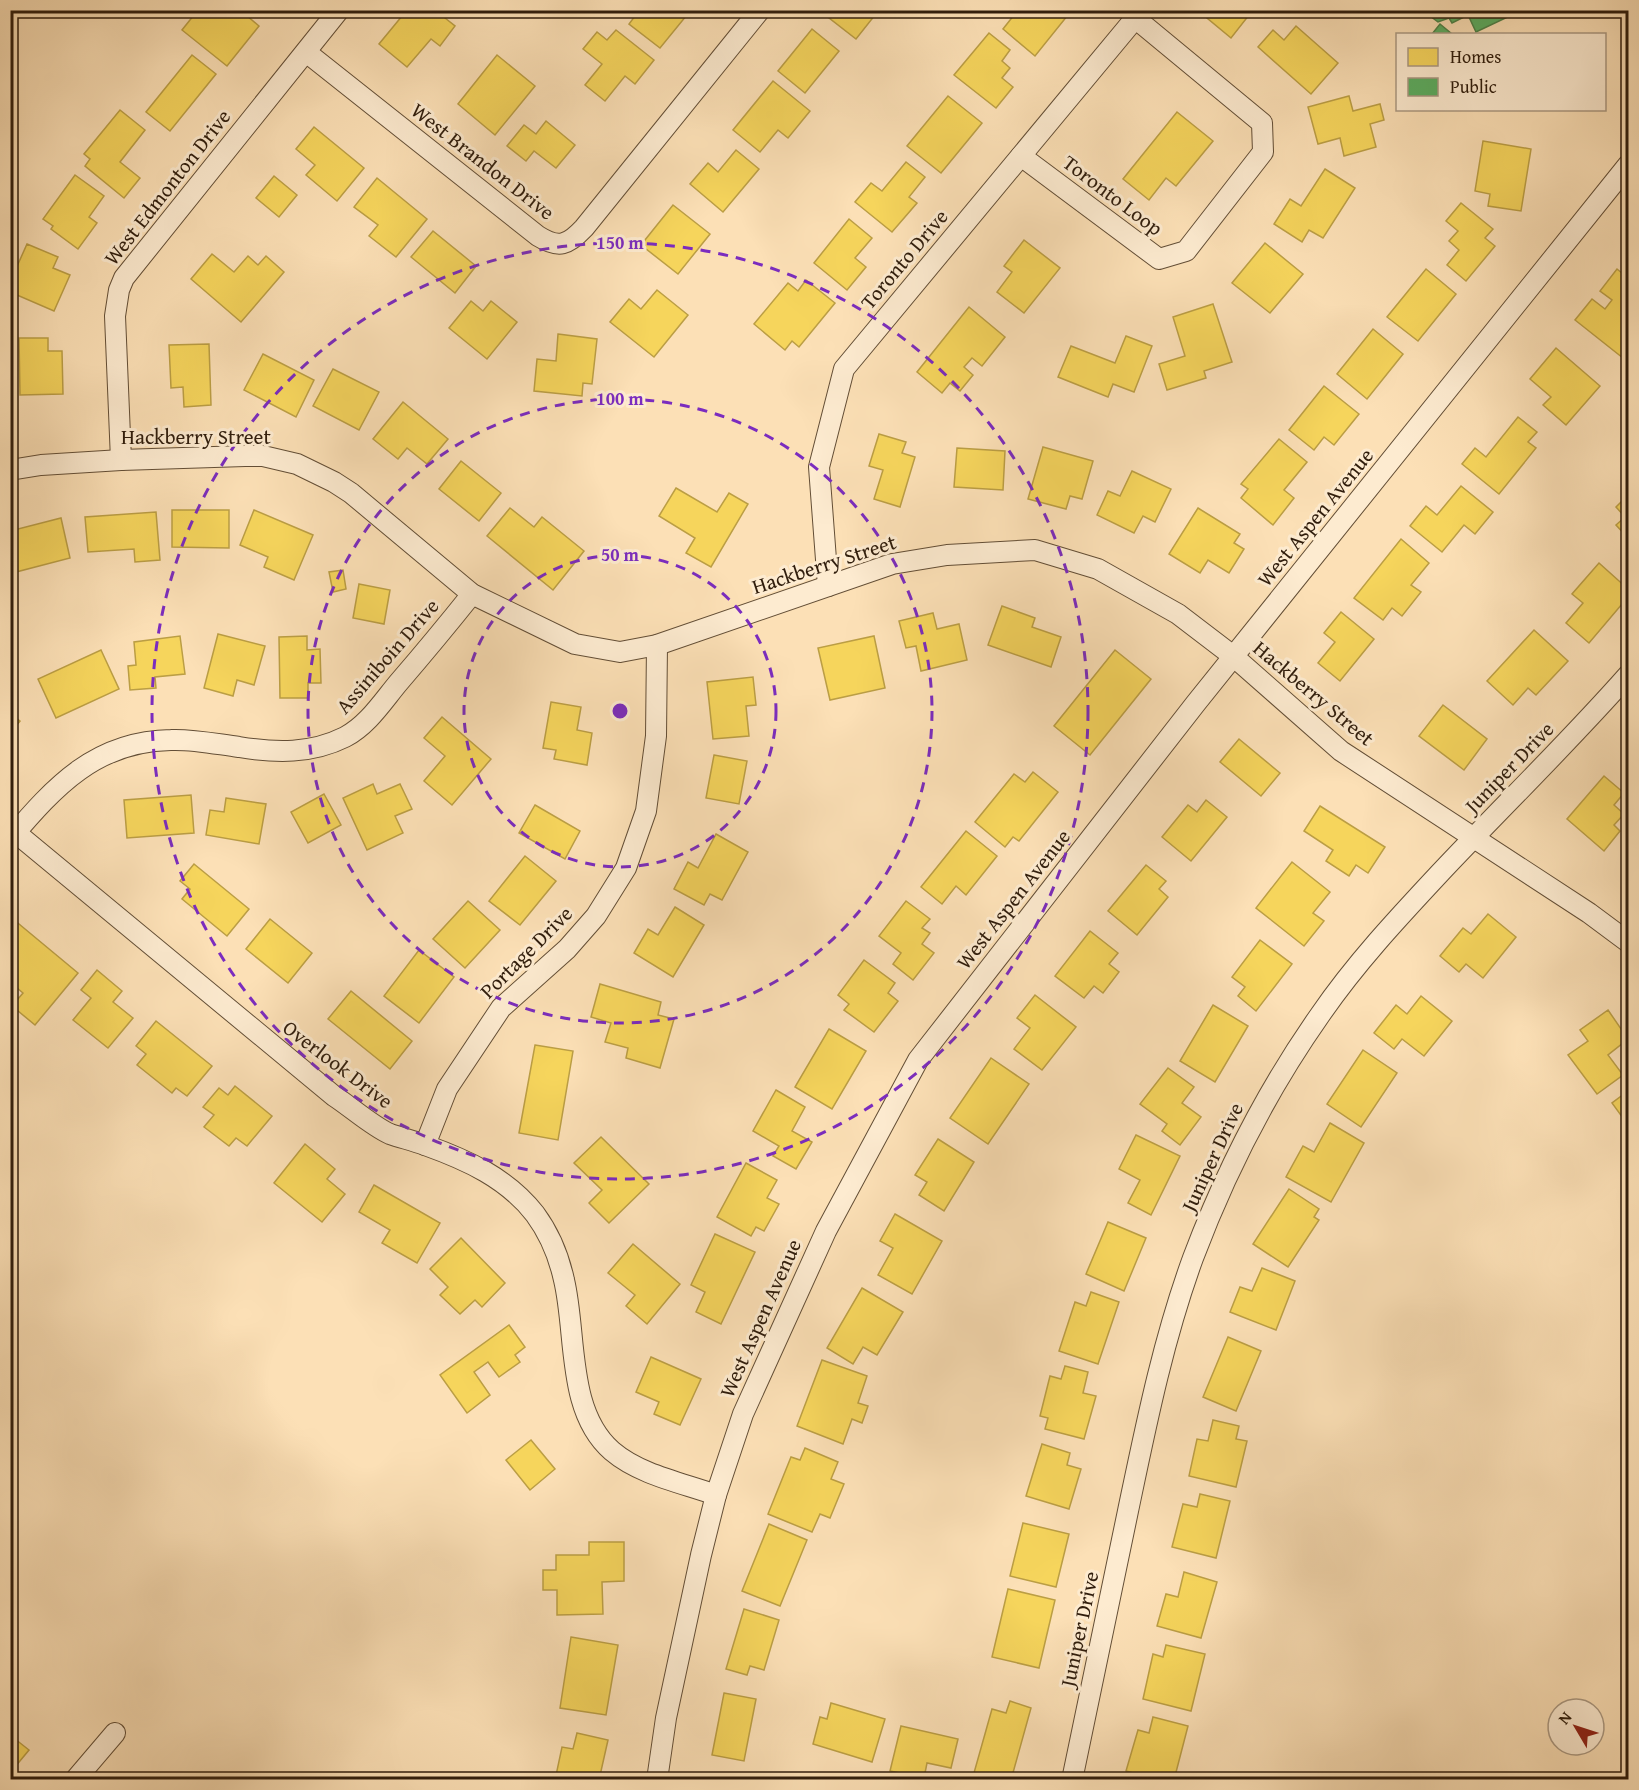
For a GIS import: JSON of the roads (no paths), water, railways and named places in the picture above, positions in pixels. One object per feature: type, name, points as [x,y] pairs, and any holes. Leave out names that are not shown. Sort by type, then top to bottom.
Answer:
[{"type":"street","name":"West Edmonton Drive","points":[[121,460],[115,316],[119,290],[124,278],[339,10]]},
{"type":"street","name":"West Brandon Drive","points":[[306,52],[538,236],[549,243],[562,244],[574,238],[584,228],[760,10]]},
{"type":"street","name":"Toronto Loop","points":[[1021,156],[1159,259],[1186,251],[1263,152],[1262,123],[1139,14]]},
{"type":"street","name":"Toronto Drive","points":[[828,586],[819,467],[844,369],[1139,14]]},
{"type":"street","name":"West Aspen Avenue","points":[[657,1779],[666,1718],[701,1556],[716,1495],[743,1414],[826,1231],[918,1060],[1233,656],[1629,165]]},
{"type":"street","name":"Hackberry Street","points":[[10,470],[41,465],[121,460],[245,456],[263,456],[297,464],[324,476],[351,493],[472,594],[575,645],[620,652],[657,645],[892,564],[947,555],[1035,550],[1098,569],[1178,614],[1233,656],[1341,751],[1589,913],[1629,942]]},
{"type":"street","name":"Assiniboin Drive","points":[[12,833],[63,780],[84,765],[107,753],[129,746],[150,741],[171,740],[281,752],[327,745],[348,736],[369,718],[472,594]]},
{"type":"street","name":"Portage Drive","points":[[425,1145],[447,1089],[501,1008],[567,949],[596,916],[626,868],[646,811],[656,736],[657,645]]},
{"type":"street","name":"Juniper Drive","points":[[1072,1779],[1158,1368],[1179,1297],[1206,1225],[1259,1113],[1320,1015],[1376,943],[1629,675]]},
{"type":"street","name":"Overlook Drive","points":[[12,833],[334,1096],[389,1133],[478,1167],[499,1179],[520,1197],[539,1222],[557,1256],[564,1280],[580,1394],[587,1416],[598,1435],[612,1451],[629,1462],[650,1472],[716,1495]]},
{"type":"street","points":[[75,1779],[115,1732]]}]
